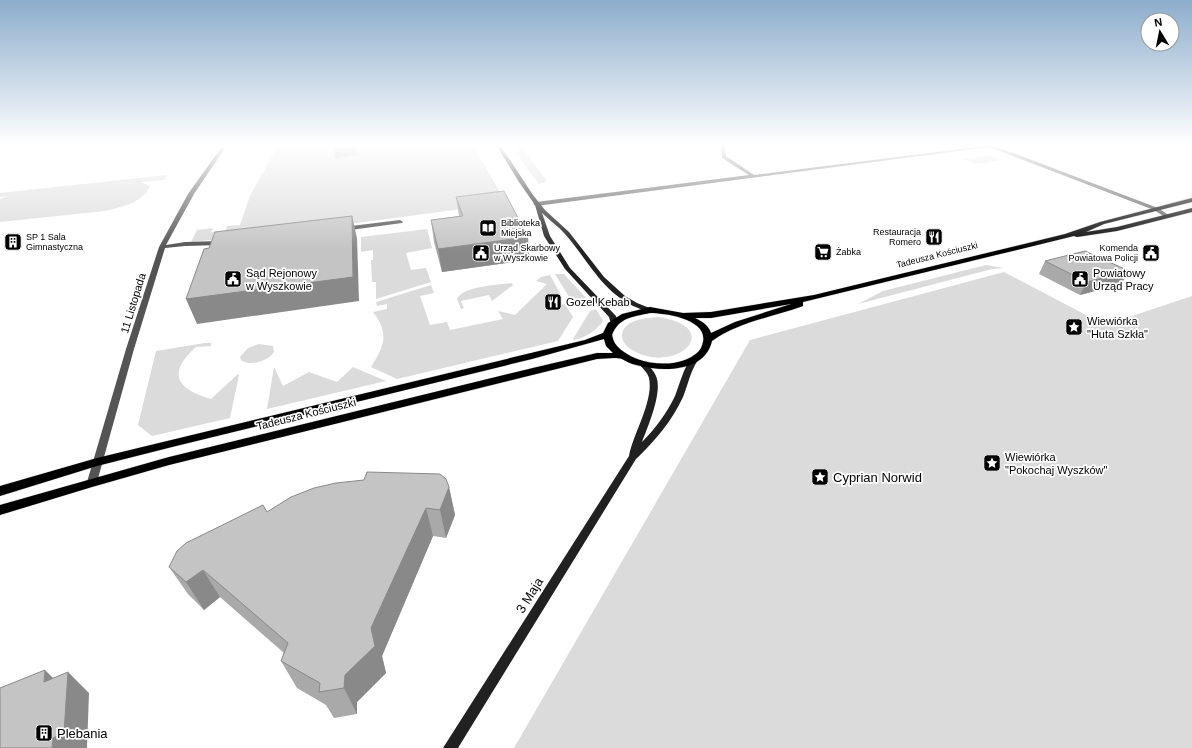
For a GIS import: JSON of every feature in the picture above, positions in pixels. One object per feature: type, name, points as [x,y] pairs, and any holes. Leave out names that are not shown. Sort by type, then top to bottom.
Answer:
[{"type":"main road","name":"Tadeusza Kościuszki","points":[[1067,236],[1102,222],[1192,200]]},
{"type":"main road","name":"Tadeusza Kościuszki","points":[[685,315],[711,315],[814,298],[1067,236],[1096,233],[1192,210]]},
{"type":"main road","name":"Tadeusza Kościuszki","points":[[708,340],[715,333],[782,312],[814,298]]},
{"type":"main road","points":[[662,310],[685,315],[702,326],[708,340],[707,347],[702,354],[694,360],[671,366],[644,365],[620,356],[613,350],[608,342],[607,335],[609,328],[614,322],[636,311],[662,310]]},
{"type":"main road","name":"Tadeusza Kościuszki","points":[[0,491],[97,462],[536,355],[588,342],[607,335]]},
{"type":"main road","name":"Tadeusza Kościuszki","points":[[0,510],[92,482],[536,370],[598,356],[620,356]]},
{"type":"street","name":"11 Listopada","points":[[92,482],[162,247],[190,194],[200,180]]},
{"type":"street","points":[[520,180],[536,204],[567,234],[598,276],[615,293],[628,302],[650,310]]},
{"type":"street","points":[[536,204],[723,180]]},
{"type":"street","points":[[1078,180],[1156,209],[1167,216]]},
{"type":"street","points":[[536,204],[547,236],[568,269],[612,316],[614,322]]},
{"type":"street","points":[[340,229],[400,222]]},
{"type":"street","points":[[162,247],[227,242]]},
{"type":"street","name":"3 Maja","points":[[633,457],[654,437],[672,409],[687,370],[694,360]]},
{"type":"street","name":"3 Maja","points":[[450,748],[633,457],[648,411],[654,379],[651,372],[644,365]]},
{"type":"shaded area","points":[[121,180],[164,180],[141,182],[150,186],[147,192],[137,200],[118,208],[105,211],[0,222],[0,199],[8,196],[0,197],[0,193]]},
{"type":"shaded area","points":[[259,180],[493,180],[506,203],[267,235],[191,242],[197,230],[213,228],[211,232],[226,230],[227,226],[240,225],[250,196]]},
{"type":"shaded area","points":[[536,180],[547,181],[539,184]]},
{"type":"shaded area","points":[[427,229],[432,248],[406,253],[411,270],[426,268],[431,282],[376,299],[376,282],[372,282],[371,260],[373,260],[373,250],[361,252],[361,237]]},
{"type":"shaded area","points":[[986,265],[1004,268],[992,269],[858,304],[883,291]]},
{"type":"shaded area","points":[[1004,272],[1105,325],[1192,296],[1192,748],[514,748],[750,340]]},
{"type":"shaded area","points":[[555,274],[564,274],[587,299],[577,302],[571,300]]},
{"type":"shaded area","points":[[550,275],[561,295],[545,298],[550,306],[565,304],[573,317],[558,341],[397,379],[371,367],[379,353],[383,340],[382,327],[373,312],[387,309],[387,304],[377,306],[376,302],[431,285],[434,293],[420,296],[430,325],[447,322],[450,330],[503,319],[498,311],[515,315],[547,284],[536,281],[541,277]]},
{"type":"shaded area","points":[[512,283],[513,285],[492,301],[489,295],[461,301],[464,308],[461,309],[457,299],[466,291]]},
{"type":"shaded area","points":[[596,309],[603,321],[590,333],[574,340],[573,339],[590,311]]},
{"type":"shaded area","points":[[658,317],[678,322],[689,330],[692,338],[688,347],[678,353],[665,357],[650,357],[634,351],[625,344],[622,334],[627,325],[637,320]]},
{"type":"shaded area","points":[[211,343],[211,346],[196,347],[187,356],[181,365],[179,372],[180,379],[183,385],[190,390],[211,399],[238,374],[230,418],[152,436],[138,425],[156,351]]},
{"type":"shaded area","points":[[259,344],[273,346],[274,352],[268,358],[259,362],[249,363],[241,360],[240,357],[248,348]]},
{"type":"shaded area","points":[[274,367],[283,386],[309,372],[337,382],[353,367],[386,381],[267,409]]},
{"type":"building","points":[[504,191],[528,237],[438,249],[431,220],[463,216],[456,197]]},
{"type":"building","points":[[352,216],[353,277],[186,299],[204,249],[209,248],[215,232]]},
{"type":"building","points":[[1085,251],[1129,271],[1087,282],[1045,261]]},
{"type":"building","points":[[367,472],[440,474],[446,479],[449,487],[440,510],[426,508],[371,628],[375,646],[345,675],[344,688],[319,692],[320,683],[281,661],[288,643],[203,570],[186,582],[169,567],[177,551],[186,543],[263,505],[267,512],[291,497],[314,488],[336,483],[364,480]]},
{"type":"building","points":[[45,670],[44,682],[68,672],[64,733],[53,738],[52,748],[0,748],[0,688]]},
{"type":"place","name":"Biblioteka Miejska","points":[[488,228]]},
{"type":"place","name":"Restauracja Romero","points":[[934,237]]},
{"type":"place","name":"SP 1 Sala Gimnastyczna","points":[[13,242]]},
{"type":"place","name":"Żabka","points":[[823,252]]},
{"type":"place","name":"Urząd Skarbowy w Wyszkowie","points":[[481,253]]},
{"type":"place","name":"Komenda Powiatowa Policji","points":[[1151,253]]},
{"type":"place","name":"Sąd Rejonowy w Wyszkowie","points":[[233,279]]},
{"type":"place","name":"Powiatowy Urząd Pracy","points":[[1080,279]]},
{"type":"place","name":"Gozel Kebab","points":[[553,302]]},
{"type":"place","name":"Wiewiórka \"Huta Szkła\"","points":[[1074,327]]},
{"type":"place","name":"Wiewiórka \"Pokochaj Wyszków\"","points":[[992,463]]},
{"type":"place","name":"Cyprian Norwid","points":[[820,477]]},
{"type":"place","name":"Plebania","points":[[44,733]]}]
